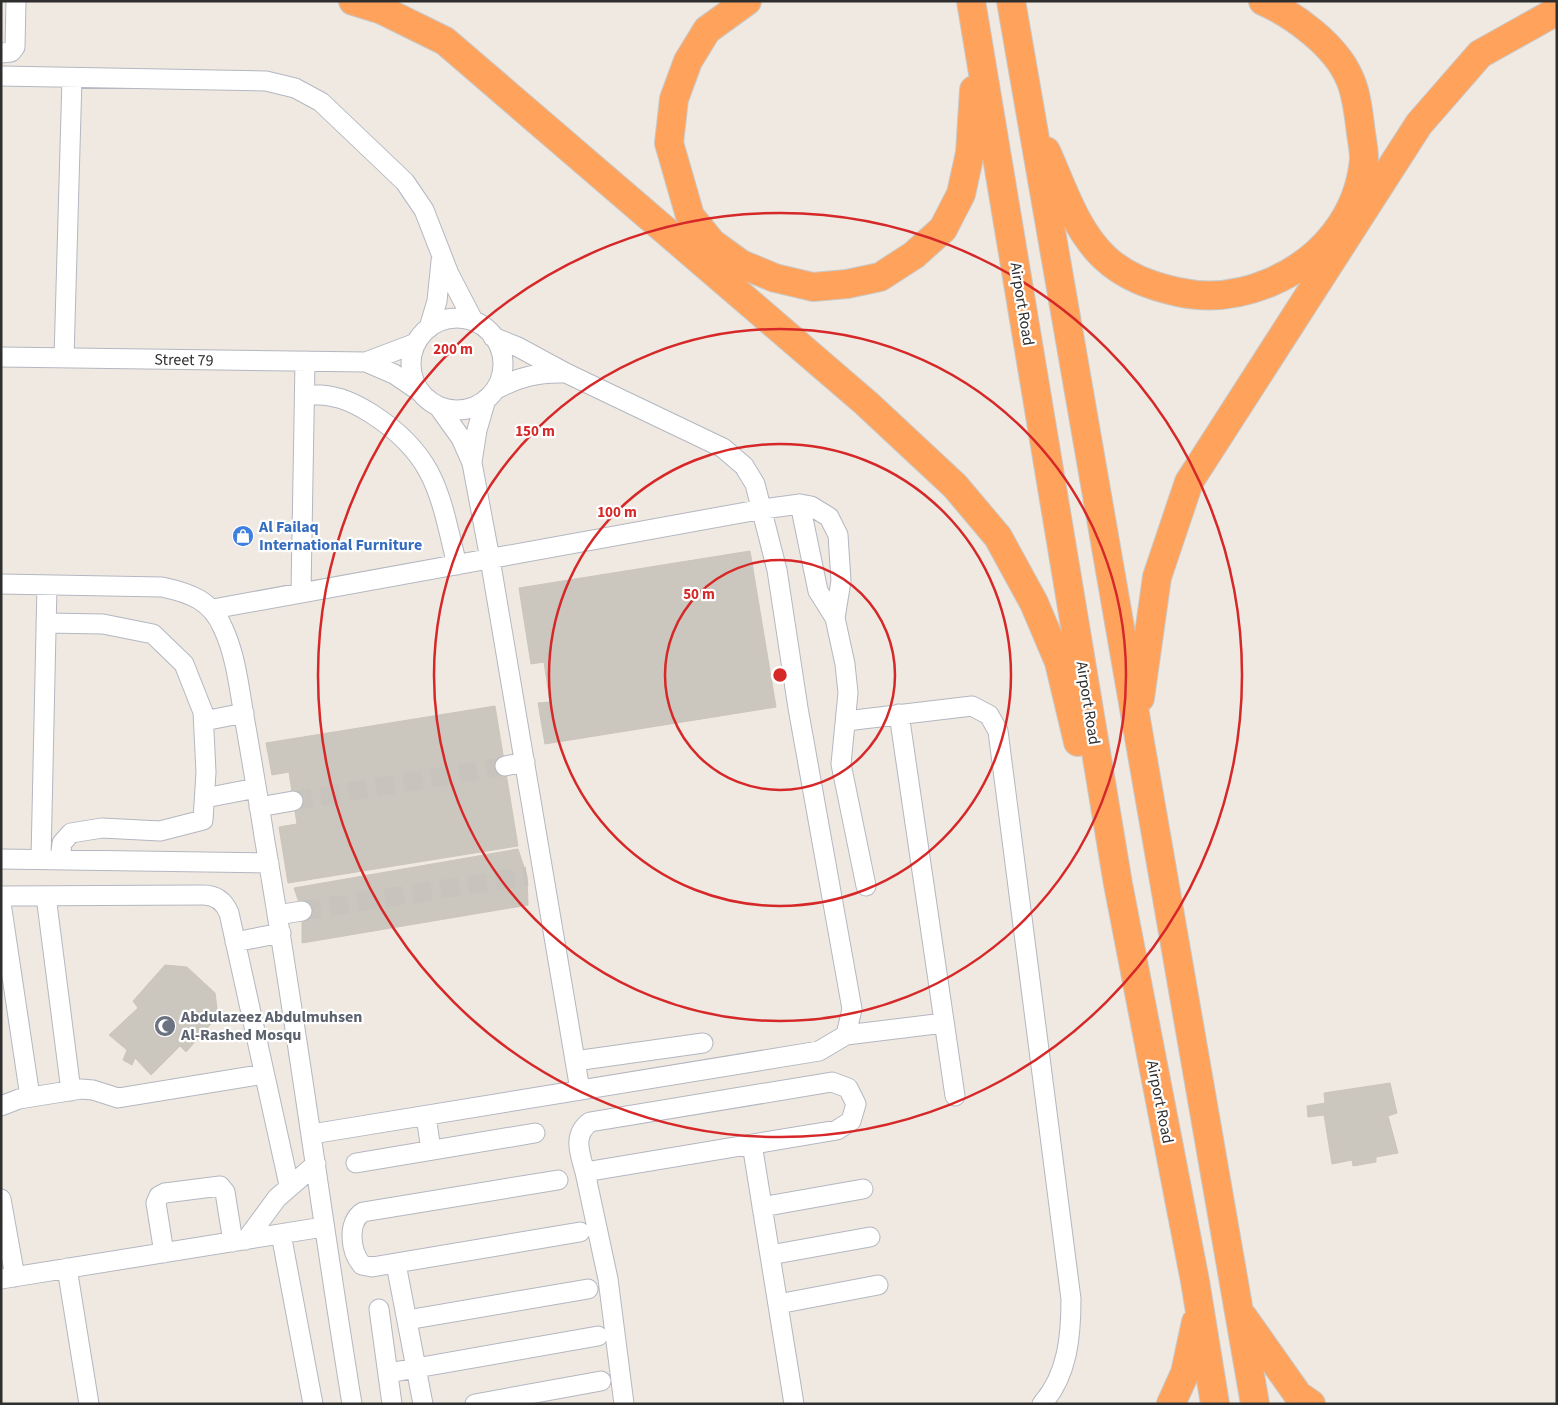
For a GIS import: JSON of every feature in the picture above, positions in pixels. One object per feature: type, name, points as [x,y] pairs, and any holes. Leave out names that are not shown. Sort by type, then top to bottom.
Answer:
[{"type":"highway","points":[[353,1],[382,10],[445,41],[866,403],[955,486],[998,537],[1034,603],[1059,662],[1101,834],[1118,884]]},
{"type":"highway","points":[[746,1],[707,30],[688,61],[674,99],[669,144],[690,216],[712,243],[740,264],[775,278],[812,287],[847,284],[880,277],[914,255],[943,229],[960,194],[970,153],[974,116],[973,11]]},
{"type":"highway","points":[[1011,1],[1029,114],[1255,1404]]},
{"type":"highway","points":[[1029,114],[1080,225],[1104,256],[1133,278],[1159,288],[1193,295],[1226,295],[1258,288],[1292,273],[1320,252],[1342,225],[1357,194],[1364,158],[1359,115],[1350,77],[1328,46],[1280,9],[1262,1]]},
{"type":"highway","points":[[1136,725],[1157,577],[1189,482],[1419,124],[1480,54],[1557,10]]},
{"type":"highway","name":"Airport Road","points":[[973,11],[1118,884],[1215,1404]]},
{"type":"highway","points":[[1171,1404],[1185,1373],[1198,1309]]},
{"type":"highway","points":[[1239,1312],[1298,1396],[1311,1404]]},
{"type":"street","points":[[1,53],[11,52],[14,46],[16,1]]},
{"type":"street","points":[[1,76],[266,80],[309,94],[333,112],[405,182],[415,196],[432,225],[441,257],[474,322],[493,337],[499,346],[503,368],[477,430],[472,463]]},
{"type":"street","points":[[64,358],[72,78]]},
{"type":"street","points":[[429,328],[437,300],[441,257]]},
{"type":"street","points":[[474,322],[456,319],[437,323],[429,328],[416,343],[411,367],[419,390],[438,406],[461,438],[472,463],[525,762],[535,875],[580,1090]]},
{"type":"street","points":[[493,337],[518,346],[566,373],[723,448],[744,466],[755,484],[777,570],[798,708],[847,970],[852,1009],[846,1035]]},
{"type":"street","name":"Street 79","points":[[1,357],[366,362],[416,343]]},
{"type":"street","points":[[301,593],[306,361]]},
{"type":"street","name":"Street 79","points":[[366,362],[394,374],[419,390]]},
{"type":"street","points":[[438,406],[448,409],[468,409],[515,380],[536,374],[566,373]]},
{"type":"street","points":[[305,395],[330,395],[354,403],[399,433],[413,447],[434,480],[457,565]]},
{"type":"street","points":[[800,504],[818,591],[835,618]]},
{"type":"street","points":[[213,609],[763,510],[800,504],[821,510],[832,521],[838,535],[841,581],[835,618],[847,678],[842,776],[866,886]]},
{"type":"street","points":[[1,584],[162,588],[193,595],[213,609],[223,627],[235,661],[260,808],[312,1134],[323,1227],[352,1404]]},
{"type":"street","points":[[47,585],[46,623],[51,860]]},
{"type":"street","points":[[46,623],[103,624],[153,634],[184,664],[203,712],[206,772],[203,820],[160,831],[102,828],[71,832],[51,860]]},
{"type":"street","points":[[846,721],[972,706],[989,715],[998,731],[1071,1299],[1071,1334],[1063,1368],[1042,1404]]},
{"type":"street","points":[[204,721],[244,713]]},
{"type":"street","points":[[899,714],[954,1096]]},
{"type":"street","points":[[505,766],[525,762]]},
{"type":"street","points":[[204,798],[256,788]]},
{"type":"street","points":[[260,808],[293,801]]},
{"type":"street","points":[[143,830],[143,861]]},
{"type":"street","points":[[1,859],[269,864]]},
{"type":"street","points":[[1,896],[210,895],[226,906],[236,942],[289,1185]]},
{"type":"street","points":[[46,896],[71,1091]]},
{"type":"street","points":[[1,903],[30,1097]]},
{"type":"street","points":[[236,942],[279,924],[302,911]]},
{"type":"street","points":[[312,1134],[819,1051],[846,1035],[944,1023]]},
{"type":"street","points":[[575,1061],[703,1043]]},
{"type":"street","points":[[1,1106],[30,1097],[71,1091],[93,1090],[120,1098],[264,1074]]},
{"type":"street","points":[[585,1172],[837,1130],[845,1127],[855,1113],[853,1095],[848,1088],[832,1082],[590,1122],[580,1132],[578,1140],[608,1279],[624,1404]]},
{"type":"street","points":[[426,1116],[431,1150]]},
{"type":"street","points":[[356,1163],[535,1133]]},
{"type":"street","points":[[752,1144],[794,1404]]},
{"type":"street","points":[[240,1241],[289,1185],[316,1164]]},
{"type":"street","points":[[558,1180],[370,1210],[358,1215],[352,1226],[358,1261],[367,1267],[396,1264],[580,1232]]},
{"type":"street","points":[[164,1253],[156,1203],[158,1196],[165,1193],[220,1186],[225,1192],[240,1241]]},
{"type":"street","points":[[762,1207],[862,1188]]},
{"type":"street","points":[[1,1201],[8,1278],[323,1227]]},
{"type":"street","points":[[280,1234],[313,1404]]},
{"type":"street","points":[[770,1254],[870,1237]]},
{"type":"street","points":[[396,1264],[423,1404]]},
{"type":"street","points":[[67,1268],[89,1404]]},
{"type":"street","points":[[778,1304],[878,1286]]},
{"type":"street","points":[[407,1320],[588,1289]]},
{"type":"street","points":[[378,1309],[392,1404]]},
{"type":"street","points":[[388,1373],[598,1336]]},
{"type":"street","points":[[474,1404],[601,1381]]},
{"type":"building","points":[[750,551],[776,707],[545,744],[538,703],[550,702],[544,662],[531,664],[519,588]]},
{"type":"building","points":[[495,706],[518,846],[288,883],[279,827],[297,824],[289,772],[272,775],[266,743]]},
{"type":"building","points":[[518,849],[527,876],[528,905],[302,943],[302,911],[294,888]]},
{"type":"building","name":"Abdulazeez Abdulmuhsen Al-Rashed Mosqu","points":[[165,965],[187,967],[215,993],[218,1016],[186,1052],[180,1046],[151,1075],[135,1058],[132,1065],[123,1060],[127,1050],[109,1035],[138,1008],[133,1001]]},
{"type":"building","points":[[1390,1083],[1397,1113],[1388,1116],[1398,1153],[1376,1157],[1376,1162],[1353,1166],[1352,1160],[1332,1164],[1324,1115],[1308,1117],[1307,1106],[1325,1103],[1324,1093]]},
{"type":"tunnel","points":[[293,801],[505,766]]},
{"type":"tunnel","points":[[302,911],[527,876]]},
{"type":"place","name":"Al Failaq International Furniture","points":[[243,536]]},
{"type":"place","name":"Abdulazeez Abdulmuhsen Al-Rashed Mosqu","points":[[165,1026]]}]
